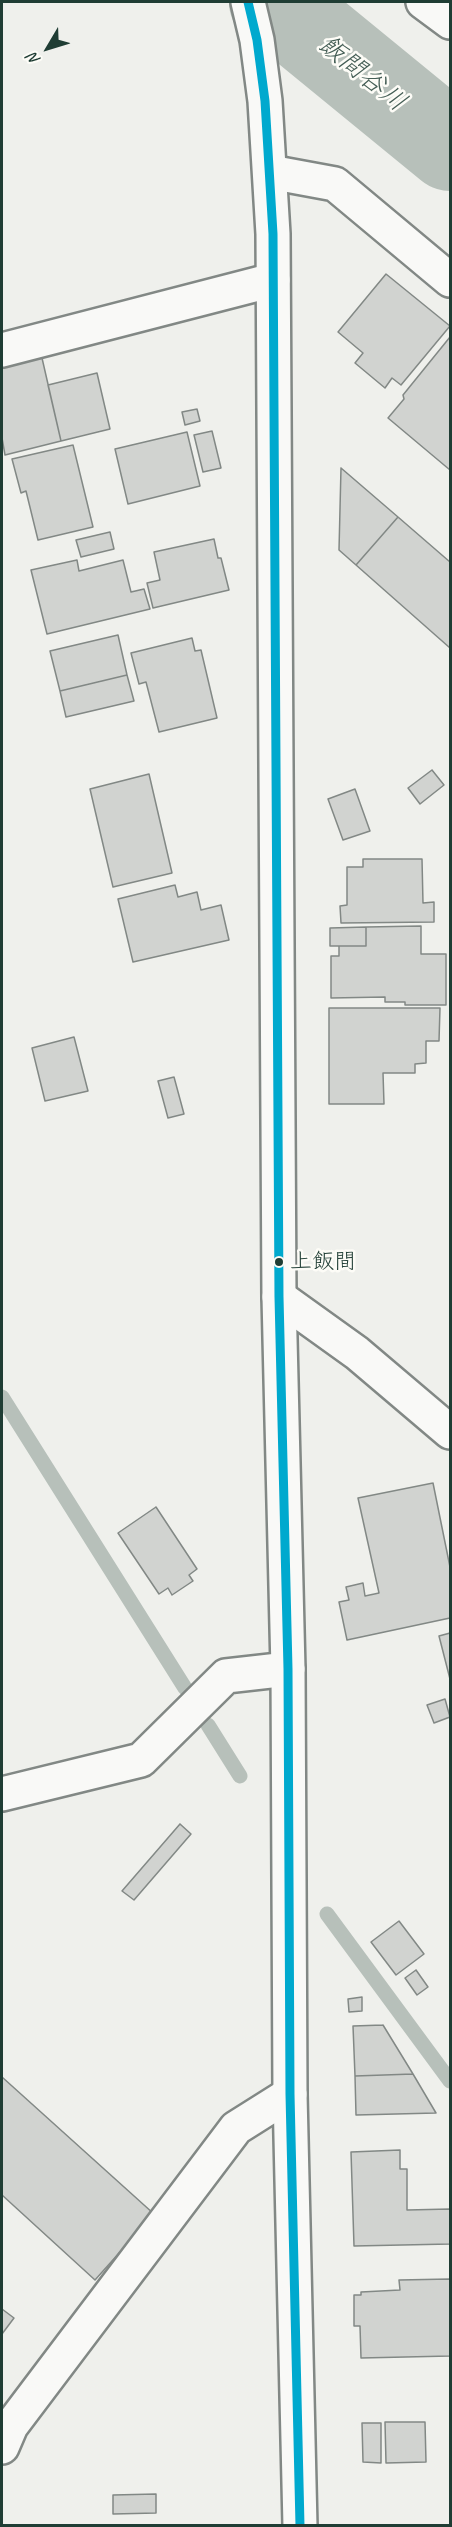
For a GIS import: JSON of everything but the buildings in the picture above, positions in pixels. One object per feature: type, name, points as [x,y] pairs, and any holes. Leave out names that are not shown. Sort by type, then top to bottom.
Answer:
[{"type":"main road","points":[[248,2],[257,40],[265,102],[270,172],[273,280],[279,1297],[288,1669],[290,2094],[300,2526]]},
{"type":"main road","points":[[423,2],[450,22]]},
{"type":"main road","points":[[270,172],[335,184],[450,280]]},
{"type":"main road","points":[[2,350],[273,280]]},
{"type":"main road","points":[[279,1297],[357,1353],[450,1432]]},
{"type":"main road","points":[[2,1794],[141,1760],[226,1676],[288,1669]]},
{"type":"main road","points":[[2,2447],[11,2426],[236,2128],[290,2094]]},
{"type":"waterway","name":"飯間谷川","points":[[274,2],[450,146]]},
{"type":"waterway","points":[[2,1397],[185,1688]]},
{"type":"waterway","points":[[208,1725],[240,1776]]},
{"type":"waterway","points":[[327,1914],[450,2081]]},
{"type":"transit line","points":[[248,2],[257,40],[265,101],[273,234],[279,1297],[288,1669],[290,2094],[300,2526]]},
{"type":"place","name":"上飯間","points":[[279,1262]]}]
